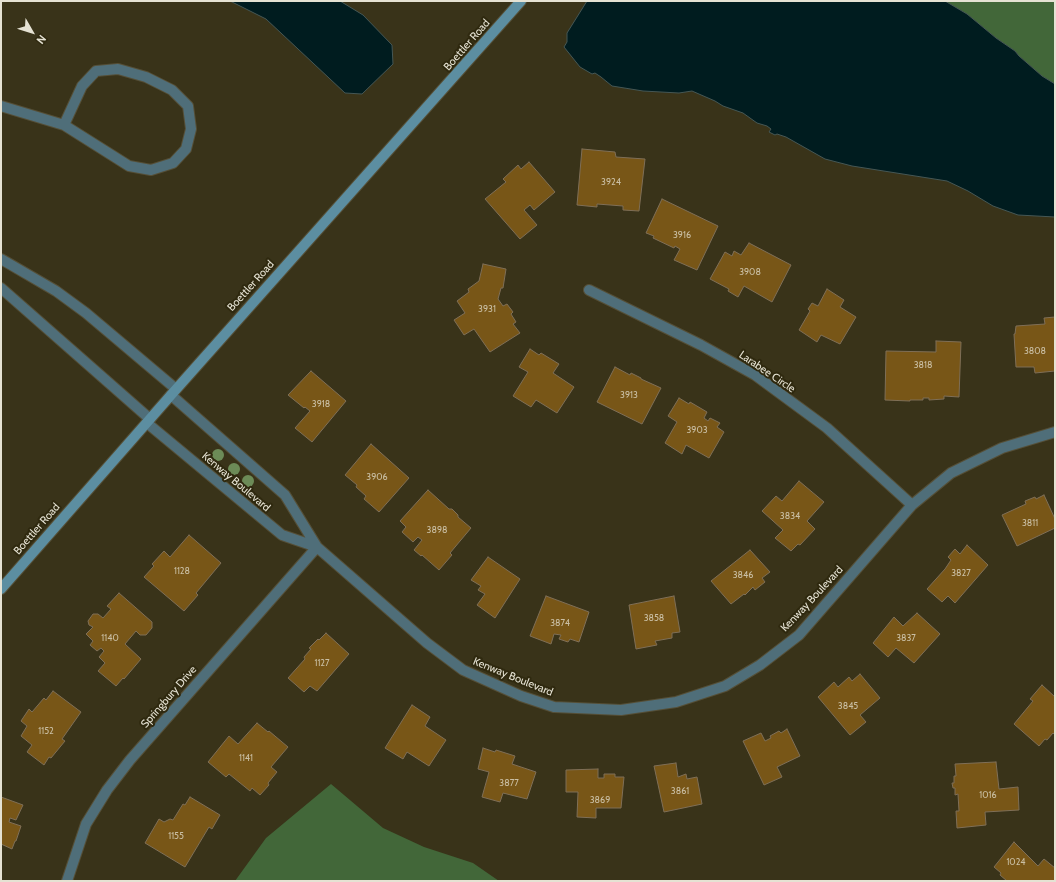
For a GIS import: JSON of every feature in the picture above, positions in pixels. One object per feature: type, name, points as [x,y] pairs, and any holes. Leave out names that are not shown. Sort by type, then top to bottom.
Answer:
[{"type":"street","name":"Boettler Road","points":[[1,589],[173,392],[522,1]]},
{"type":"street","points":[[1,106],[64,125],[129,166],[151,170],[172,163],[186,149],[191,129],[188,106],[172,90],[146,77],[118,70],[96,71],[82,86],[64,125]]},
{"type":"street","name":"Kenway Boulevard","points":[[1,259],[56,291],[86,313],[285,495],[317,547],[415,633],[463,670],[521,696],[554,707],[621,710],[676,702],[725,686],[760,665],[799,635],[912,505],[951,473],[1002,448],[1055,432]]},
{"type":"street","name":"Kenway Boulevard","points":[[1,288],[148,421],[282,535],[317,547]]},
{"type":"street","name":"Larabee Circle","points":[[588,290],[701,345],[755,375],[827,428],[912,505]]},
{"type":"street","name":"Springbury Drive","points":[[67,881],[86,824],[110,787],[126,766],[205,674],[317,547]]},
{"type":"green space","points":[[945,1],[1055,1],[1055,84],[1042,76],[1015,51],[996,38],[967,14]]},
{"type":"green space","points":[[331,784],[383,828],[424,847],[473,863],[499,881],[235,881],[266,838]]},
{"type":"water","points":[[230,1],[340,1],[363,15],[392,45],[393,64],[362,94],[345,93],[266,19]]},
{"type":"water","points":[[587,1],[945,1],[967,14],[996,38],[1015,51],[1042,76],[1055,84],[1055,217],[1018,215],[993,206],[968,191],[947,181],[852,166],[825,159],[786,137],[769,132],[771,129],[767,126],[757,123],[743,113],[723,106],[692,91],[679,93],[643,91],[612,86],[595,73],[592,74],[580,67],[564,47],[567,42],[567,33]]},
{"type":"building","points":[[582,149],[615,152],[616,157],[645,159],[639,211],[623,210],[623,206],[597,204],[597,207],[577,205]]},
{"type":"building","points":[[529,162],[555,192],[534,210],[530,205],[524,210],[537,225],[520,239],[485,199],[506,182],[503,179],[518,165],[521,169]]},
{"type":"building","points":[[662,199],[718,226],[697,270],[674,260],[680,249],[675,246],[674,248],[646,233]]},
{"type":"building","points":[[749,243],[791,265],[772,302],[744,286],[738,297],[728,291],[729,289],[710,279],[725,252],[732,256],[734,251],[741,255]]},
{"type":"building","points":[[483,264],[506,269],[503,288],[501,288],[498,299],[503,306],[507,304],[513,312],[511,314],[516,322],[513,324],[520,333],[490,352],[474,329],[464,335],[454,320],[465,313],[457,301],[469,292],[468,289],[479,281]]},
{"type":"building","points":[[827,289],[844,300],[840,307],[856,317],[840,344],[821,335],[817,342],[799,330],[810,311],[808,309],[812,303],[818,306]]},
{"type":"building","points":[[1055,317],[1055,371],[1035,373],[1034,367],[1016,367],[1014,334],[1016,326],[1045,324],[1044,318]]},
{"type":"building","points":[[936,341],[961,342],[959,397],[944,396],[944,399],[929,400],[929,398],[923,398],[923,400],[910,401],[885,400],[886,351],[936,352]]},
{"type":"building","points":[[530,349],[539,355],[541,353],[559,364],[553,373],[574,387],[557,413],[536,400],[531,407],[513,396],[528,372],[519,367]]},
{"type":"building","points":[[615,367],[661,388],[642,424],[597,402]]},
{"type":"building","points":[[311,371],[346,401],[312,442],[295,428],[310,411],[288,395]]},
{"type":"building","points":[[679,398],[689,404],[690,402],[707,412],[704,418],[708,421],[710,418],[720,423],[717,427],[724,432],[709,458],[686,445],[682,454],[665,443],[677,422],[668,416]]},
{"type":"building","points":[[371,444],[409,478],[379,512],[364,499],[366,496],[356,487],[357,485],[345,475]]},
{"type":"building","points":[[799,481],[824,502],[807,521],[815,529],[800,545],[798,544],[791,551],[775,538],[783,530],[762,511],[776,496],[782,501]]},
{"type":"building","points":[[428,490],[449,509],[452,509],[458,517],[471,528],[450,553],[452,555],[439,570],[414,550],[422,540],[418,537],[413,542],[402,532],[406,527],[400,521]]},
{"type":"building","points":[[1044,495],[1055,519],[1055,528],[1017,546],[1002,515],[1026,504],[1025,501],[1035,497],[1036,499]]},
{"type":"building","points":[[189,535],[221,563],[196,593],[198,595],[184,611],[144,577],[154,566],[152,564],[164,551],[170,557]]},
{"type":"building","points":[[967,545],[988,565],[955,603],[948,596],[942,602],[927,589],[945,569],[951,560],[948,557],[955,549],[960,554]]},
{"type":"building","points":[[750,550],[770,572],[762,578],[765,582],[755,590],[753,587],[745,595],[744,594],[731,604],[711,581]]},
{"type":"building","points":[[488,557],[520,579],[495,618],[477,605],[485,594],[478,590],[481,586],[471,580]]},
{"type":"building","points":[[119,593],[152,622],[152,628],[146,635],[140,635],[136,631],[125,644],[141,659],[116,686],[98,671],[105,663],[99,657],[104,651],[101,648],[97,651],[90,645],[93,641],[86,634],[93,627],[89,625],[88,621],[93,614],[98,614],[103,618],[111,609],[107,606]]},
{"type":"building","points":[[546,596],[589,612],[579,642],[570,639],[568,642],[559,639],[561,635],[554,634],[551,644],[530,636]]},
{"type":"building","points":[[674,596],[680,632],[672,633],[672,638],[655,641],[657,645],[636,649],[629,605]]},
{"type":"building","points":[[917,613],[940,634],[914,663],[896,648],[888,657],[873,643],[894,617],[903,626]]},
{"type":"building","points":[[326,633],[349,654],[317,691],[310,686],[304,692],[288,678],[305,659],[304,657],[311,649],[309,648]]},
{"type":"building","points":[[860,674],[880,698],[860,715],[866,722],[850,735],[818,697],[834,682],[838,687],[849,677],[852,681]]},
{"type":"building","points":[[1042,685],[1055,697],[1055,733],[1053,733],[1047,740],[1045,739],[1039,746],[1014,724],[1033,701],[1030,699]]},
{"type":"building","points":[[53,691],[81,712],[62,739],[65,741],[51,758],[49,757],[44,765],[27,752],[32,745],[21,736],[27,726],[21,721],[29,709],[32,712],[44,698],[46,700]]},
{"type":"building","points":[[412,705],[430,717],[425,726],[446,740],[429,766],[407,752],[403,759],[385,748]]},
{"type":"building","points":[[257,723],[288,747],[271,767],[277,772],[268,783],[269,785],[260,795],[252,788],[250,791],[229,774],[226,777],[208,762],[229,736],[238,744]]},
{"type":"building","points":[[787,729],[800,756],[777,767],[782,777],[764,785],[743,741],[761,733],[765,741],[779,731],[781,733]]},
{"type":"building","points":[[483,748],[495,752],[496,750],[515,756],[512,764],[536,772],[527,799],[503,793],[500,802],[482,797],[489,772],[478,769]]},
{"type":"building","points":[[996,762],[999,789],[1018,787],[1019,810],[985,812],[986,825],[957,828],[956,811],[959,811],[958,794],[955,795],[955,788],[953,788],[952,783],[954,783],[954,776],[956,776],[955,764]]},
{"type":"building","points":[[676,763],[678,777],[686,774],[687,779],[697,777],[702,804],[664,812],[654,766]]},
{"type":"building","points":[[598,769],[598,778],[604,778],[604,774],[615,774],[615,777],[624,777],[621,808],[596,808],[596,818],[577,817],[578,792],[566,792],[566,770]]},
{"type":"building","points":[[1,797],[23,805],[16,820],[10,818],[9,822],[21,826],[12,849],[1,844]]},
{"type":"building","points":[[190,797],[220,815],[212,829],[209,827],[185,867],[145,843],[159,819],[164,822],[170,819],[173,820],[183,804],[185,805]]},
{"type":"building","points":[[1014,842],[1038,866],[1044,859],[1055,868],[1055,881],[1007,881],[1000,875],[1001,873],[994,867]]}]
